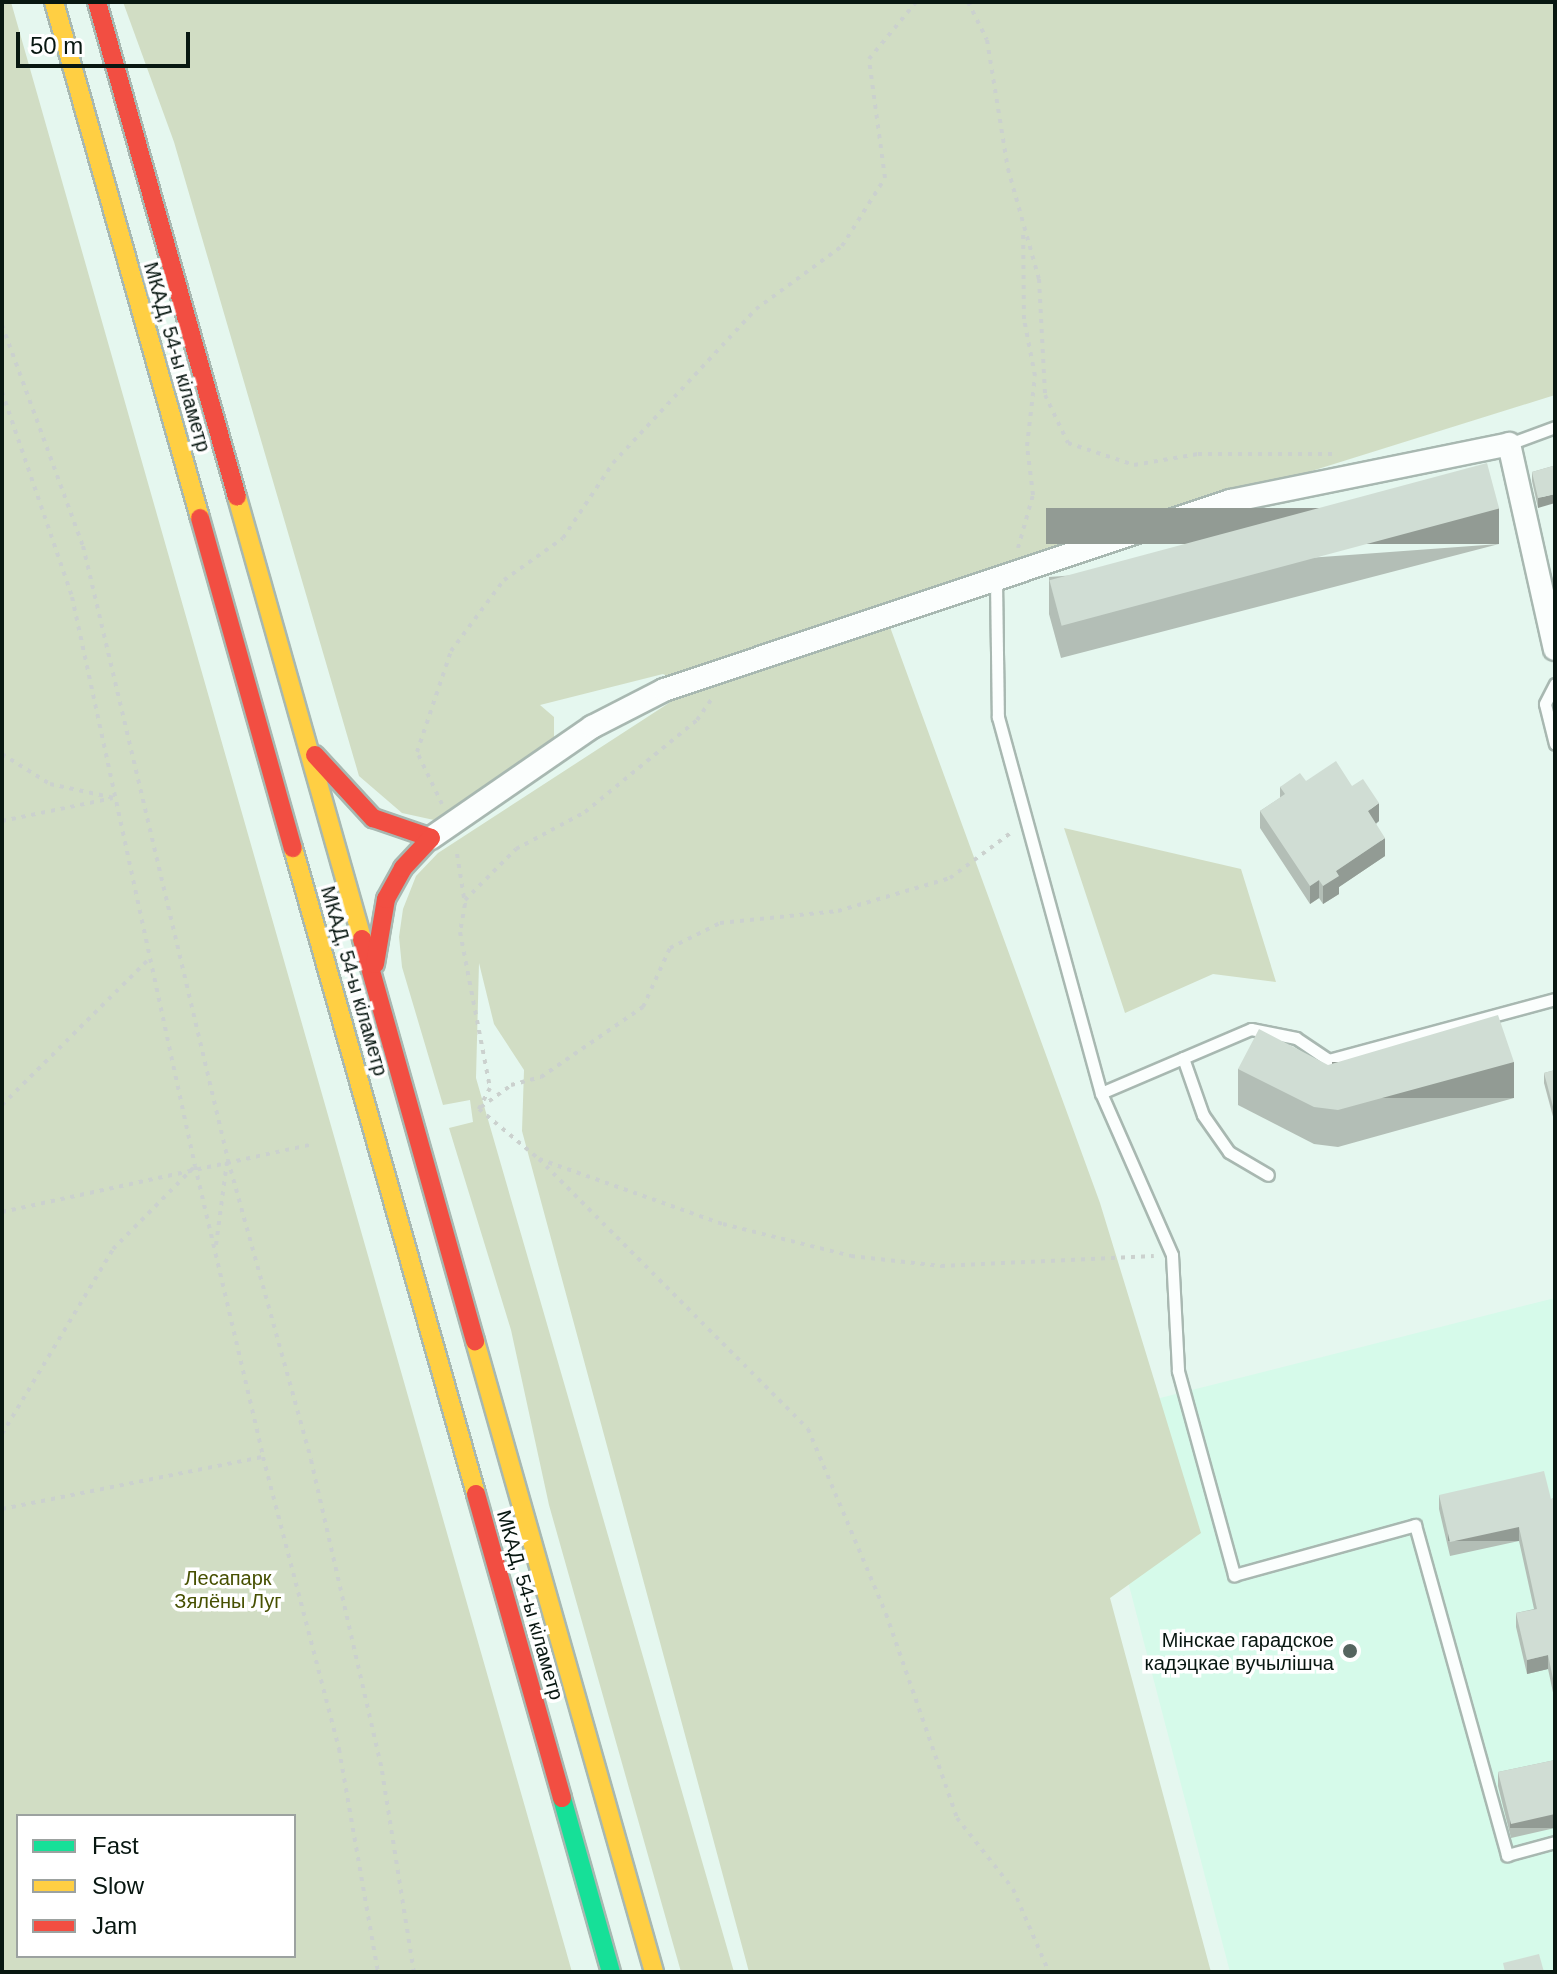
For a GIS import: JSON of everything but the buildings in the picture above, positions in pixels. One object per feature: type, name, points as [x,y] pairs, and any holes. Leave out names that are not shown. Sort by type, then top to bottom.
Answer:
[{"type":"highway","name":"МКАД, 54-ы кіламетр","points":[[54,2],[611,1972]]},
{"type":"highway","name":"МКАД, 54-ы кіламетр","points":[[97,2],[654,1972]]},
{"type":"highway","points":[[308,746],[338,784],[373,818],[431,838],[403,868],[386,899],[378,926],[374,984]]},
{"type":"street","points":[[431,838],[622,710],[732,668],[1230,501],[1509,444],[1555,649]]},
{"type":"lane","points":[[1509,444],[1555,427]]},
{"type":"lane","points":[[1007,577],[998,717],[1101,1093],[1172,1255],[1178,1371],[1234,1575],[1415,1525],[1507,1855],[1555,1842]]},
{"type":"lane","points":[[1555,684],[1545,704],[1555,744]]},
{"type":"lane","points":[[1101,1093],[1251,1029],[1296,1038],[1329,1060],[1555,998]]},
{"type":"lane","points":[[1183,1058],[1203,1115],[1229,1152],[1268,1175]]},
{"type":"path","points":[[479,1109],[490,1088],[460,932],[465,900],[451,824],[417,752],[451,651],[504,580],[563,538],[613,463],[756,309],[842,246],[885,178],[869,59],[916,2]]},
{"type":"path","points":[[968,2],[987,40],[1008,169],[1039,279],[1045,395],[1068,443],[1134,465],[1198,454],[1350,454]]},
{"type":"path","points":[[1007,577],[1033,495],[1027,446],[1035,376],[1024,319],[1022,218]]},
{"type":"path","points":[[2,325],[83,546],[228,1160],[318,1491],[382,1771],[414,1972]]},
{"type":"path","points":[[2,392],[72,597],[195,1166],[263,1457],[339,1749],[378,1972]]},
{"type":"path","points":[[465,900],[516,849],[585,812],[697,720],[732,668]]},
{"type":"path","points":[[2,754],[50,784],[115,798]]},
{"type":"path","points":[[2,821],[115,798]]},
{"type":"path","points":[[479,1109],[511,1085],[541,1077],[643,1007],[670,948],[720,923],[838,911],[950,878],[1025,822]]},
{"type":"path","points":[[2,1105],[149,959]]},
{"type":"path","points":[[479,1109],[539,1159],[808,1429],[886,1614],[957,1818],[1013,1889],[1049,1972]]},
{"type":"path","points":[[2,1212],[195,1166],[310,1145]]},
{"type":"path","points":[[539,1159],[723,1224],[851,1256],[941,1266],[1172,1255]]},
{"type":"path","points":[[215,1249],[228,1160]]},
{"type":"path","points":[[2,1434],[113,1249],[195,1166]]},
{"type":"path","points":[[2,1509],[263,1457]]},
{"type":"shaded area","name":"Мінскае гарадское кадэцкае вучылішча","points":[[1555,1298],[1555,1972],[1230,1972],[1085,1417]]},
{"type":"green space","name":"Лесапарк Зялёны Луг","points":[[2,2],[11,2],[572,1972],[2,1972]]},
{"type":"green space","points":[[123,2],[1555,2],[1555,395],[882,605],[1100,1203],[1201,1533],[1110,1598],[1211,1972],[749,1972],[522,1131],[524,1070],[494,1024],[479,963],[476,1078],[734,1972],[681,1972],[549,1505],[511,1330],[449,1128],[473,1122],[470,1100],[443,1105],[402,967],[399,937],[403,909],[416,876],[438,853],[692,688],[663,674],[540,705],[554,717],[554,739],[434,820],[402,813],[359,776],[174,142]]},
{"type":"green space","points":[[1064,828],[1241,869],[1276,982],[1213,974],[1125,1013]]},
{"type":"traffic: fast","points":[[562,1798],[611,1972]]},
{"type":"traffic: slow","points":[[54,2],[200,518]]},
{"type":"traffic: slow","points":[[237,497],[362,939]]},
{"type":"traffic: slow","points":[[293,848],[476,1494]]},
{"type":"traffic: slow","points":[[475,1341],[654,1972]]},
{"type":"traffic: jam","points":[[97,2],[237,497]]},
{"type":"traffic: jam","points":[[200,518],[293,848]]},
{"type":"traffic: jam","points":[[315,755],[373,818],[431,838]]},
{"type":"traffic: jam","points":[[375,964],[386,899],[403,868],[431,838]]},
{"type":"traffic: jam","points":[[362,939],[475,1341]]},
{"type":"traffic: jam","points":[[476,1494],[562,1798]]},
{"type":"place","name":"Мінскае гарадское кадэцкае вучылішча","points":[[1350,1651]]}]
